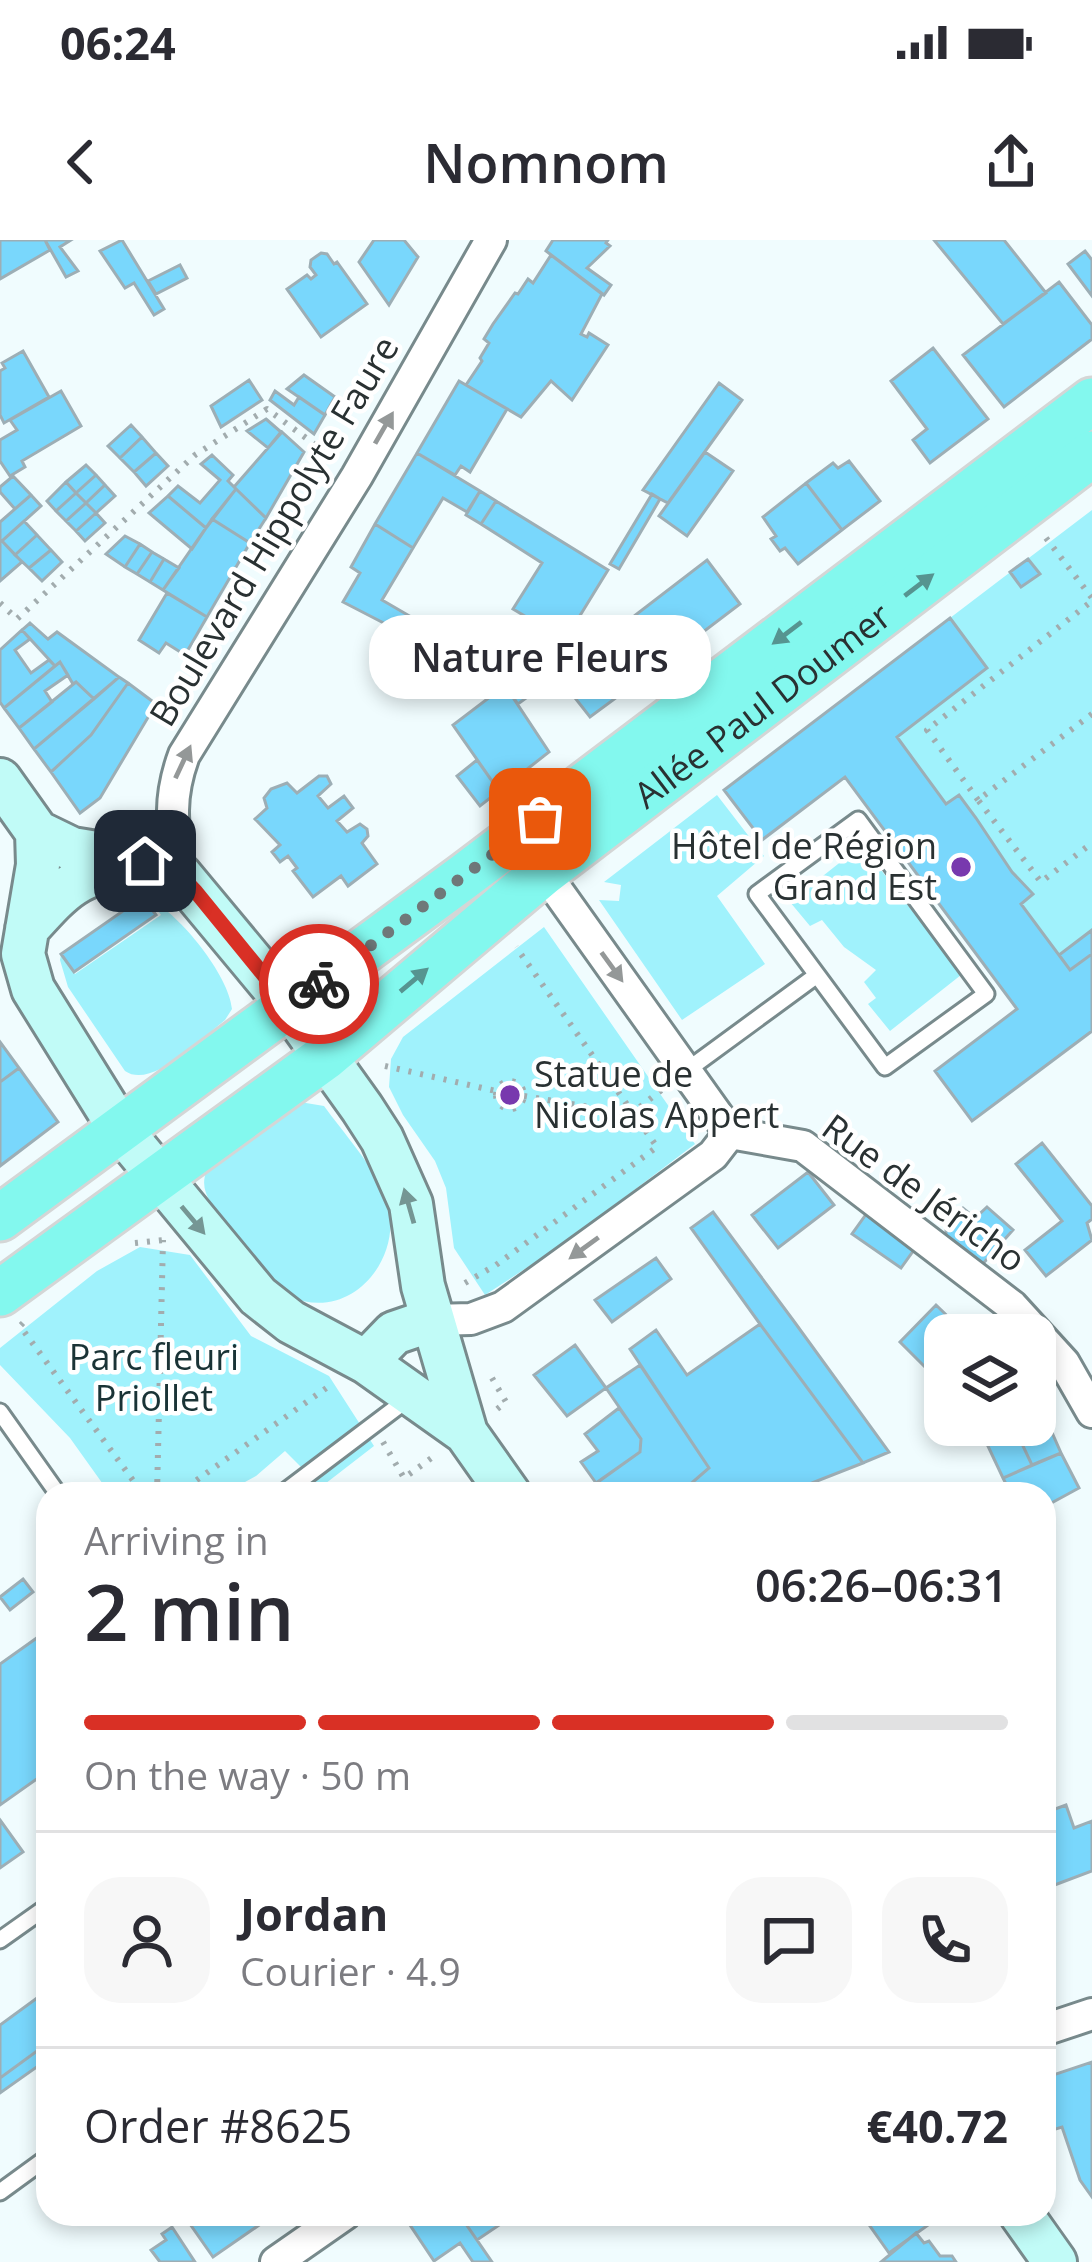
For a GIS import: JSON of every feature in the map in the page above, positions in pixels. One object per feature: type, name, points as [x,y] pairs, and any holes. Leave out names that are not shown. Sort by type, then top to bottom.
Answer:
[{"type":"main road","name":"Allée Paul Doumer","points":[[0,1218],[1092,401]]},
{"type":"main road","name":"Allée Paul Doumer","points":[[18,1303],[158,1179],[325,1057],[544,872],[1092,454]]},
{"type":"main road","points":[[0,780],[37,832],[72,849],[162,868],[289,1006],[382,1139],[411,1204],[432,1320],[466,1433],[501,1482]]},
{"type":"main road","points":[[37,832],[38,866],[17,945],[32,989],[120,1129],[258,1296],[353,1370],[410,1397],[466,1433]]},
{"type":"main road","points":[[17,945],[66,886],[91,872],[162,868]]},
{"type":"main road","points":[[353,1370],[394,1333],[432,1320]]},
{"type":"main road","points":[[1029,2226],[1054,2262]]},
{"type":"street","name":"Boulevard Hippolyte Faure","points":[[162,868],[173,785],[184,755],[357,476],[491,240]]},
{"type":"street","points":[[432,1320],[471,1318],[503,1307],[713,1155],[730,1133],[544,872]]},
{"type":"street","name":"Rue de Jéricho","points":[[730,1133],[803,1145],[974,1276],[1012,1306],[1064,1364],[1092,1412]]},
{"type":"street","points":[[1056,2026],[1092,2014]]},
{"type":"street","points":[[276,2262],[328,2226]]},
{"type":"lane","points":[[858,820],[986,994],[885,1067],[817,975],[758,894],[858,820]]},
{"type":"lane","points":[[686,1071],[817,975]]},
{"type":"lane","points":[[298,1482],[447,1367]]},
{"type":"lane","points":[[0,1412],[50,1482]]},
{"type":"lane","points":[[0,1940],[36,1914]]},
{"type":"lane","points":[[0,2192],[36,2166]]},
{"type":"path","points":[[0,603],[17,619],[195,454],[267,409],[357,476]]},
{"type":"path","points":[[1021,508],[1092,599],[927,730],[1041,882],[1092,843]]},
{"type":"path","points":[[978,800],[1092,714]]},
{"type":"path","points":[[465,1283],[657,1147],[514,944]]},
{"type":"path","points":[[385,1066],[496,1090],[509,1081],[517,1083],[524,1096]]},
{"type":"path","points":[[524,1096],[631,1114],[686,1071]]},
{"type":"path","points":[[496,1090],[496,1098],[507,1109],[515,1108],[524,1096]]},
{"type":"path","points":[[122,1246],[163,1240],[177,1244]]},
{"type":"path","points":[[157,1482],[163,1240]]},
{"type":"path","points":[[18,1303],[20,1326],[134,1482]]},
{"type":"path","points":[[194,1482],[353,1370]]},
{"type":"green space","points":[[1092,510],[1092,930],[1059,955],[1021,904],[1032,894],[959,795],[946,804],[897,737],[986,668],[950,618]]},
{"type":"green space","points":[[717,795],[764,856],[717,896],[765,964],[682,1020],[599,900],[619,901],[621,885],[604,882]]},
{"type":"green space","points":[[862,845],[961,975],[890,1031],[868,1004],[876,998],[864,982],[876,970],[844,947],[822,920],[810,926],[790,902]]},
{"type":"green space","points":[[150,899],[201,947],[222,980],[232,1009],[176,1059],[149,1074],[136,1075],[125,1071],[68,987],[60,960],[61,955],[75,974],[161,915]]},
{"type":"green space","points":[[544,927],[695,1144],[563,1244],[485,1295],[454,1248],[446,1188],[435,1161],[389,1087],[391,1059],[403,1037]]},
{"type":"green space","points":[[300,1102],[324,1106],[349,1138],[381,1187],[390,1220],[381,1262],[369,1280],[333,1301],[289,1296],[269,1282],[243,1251],[205,1190],[207,1170]]},
{"type":"green space","name":"Parc fleuri Priollet","points":[[140,1247],[190,1255],[251,1336],[329,1376],[374,1446],[327,1482],[316,1482],[285,1451],[245,1482],[101,1482],[70,1438],[0,1365],[0,1348],[97,1271]]},
{"type":"building","points":[[0,240],[45,240],[50,250],[0,279]]},
{"type":"building","points":[[45,240],[71,240],[60,247],[78,271],[66,277]]},
{"type":"building","points":[[122,240],[164,309],[154,315],[134,283],[125,288],[100,251]]},
{"type":"building","points":[[374,240],[404,240],[418,257],[389,305],[359,262]]},
{"type":"building","points":[[553,240],[608,240],[610,246],[587,268],[611,285],[604,295],[546,251]]},
{"type":"building","points":[[934,240],[1004,240],[1046,293],[1003,324]]},
{"type":"building","points":[[1085,251],[1092,260],[1092,296],[1068,264]]},
{"type":"building","points":[[321,253],[337,262],[367,304],[321,337],[287,289],[307,275],[311,279],[316,275],[311,260]]},
{"type":"building","points":[[551,255],[602,294],[581,334],[587,337],[589,333],[608,345],[572,400],[551,381],[521,417],[466,385],[482,361],[489,343],[484,339],[493,324],[528,279],[533,283]]},
{"type":"building","points":[[180,265],[187,278],[156,294],[148,281]]},
{"type":"building","points":[[1059,282],[1092,325],[1092,339],[1004,407],[963,355]]},
{"type":"building","points":[[933,348],[988,419],[930,463],[913,440],[927,429],[891,381]]},
{"type":"building","points":[[23,351],[49,397],[4,423],[0,415],[2,363]]},
{"type":"building","points":[[304,375],[335,397],[325,415],[287,389]]},
{"type":"building","points":[[249,380],[262,400],[221,427],[211,406]]},
{"type":"building","points":[[459,381],[507,409],[470,472],[461,466],[455,475],[417,453]]},
{"type":"building","points":[[719,383],[742,400],[668,503],[643,490]]},
{"type":"building","points":[[61,391],[81,426],[22,461],[25,467],[10,476],[0,461],[0,440],[17,430],[10,420]]},
{"type":"building","points":[[275,391],[294,405],[299,397],[325,415],[314,434],[270,400]]},
{"type":"building","points":[[266,419],[281,432],[268,448],[247,431]]},
{"type":"building","points":[[131,425],[142,437],[120,458],[108,446]]},
{"type":"building","points":[[282,432],[304,452],[266,518],[234,487]]},
{"type":"building","points":[[142,437],[156,453],[134,472],[120,458]]},
{"type":"building","points":[[705,452],[733,471],[687,536],[659,516]]},
{"type":"building","points":[[156,453],[168,466],[146,486],[134,472]]},
{"type":"building","points":[[417,453],[480,491],[467,512],[443,498],[413,548],[375,524]]},
{"type":"building","points":[[212,455],[233,475],[228,481],[236,489],[206,528],[168,496],[178,486],[200,503],[220,480],[201,464]]},
{"type":"building","points":[[849,461],[880,501],[842,530],[806,483],[833,463],[838,468]]},
{"type":"building","points":[[86,465],[96,475],[76,493],[66,482]]},
{"type":"building","points":[[96,475],[105,485],[86,503],[76,493]]},
{"type":"building","points":[[13,476],[31,495],[15,509],[0,492]]},
{"type":"building","points":[[66,482],[76,493],[56,511],[47,501]]},
{"type":"building","points":[[806,483],[842,530],[798,564],[771,539],[776,536],[763,517]]},
{"type":"building","points":[[105,485],[115,496],[96,513],[86,503]]},
{"type":"building","points":[[236,489],[266,518],[250,543],[212,519]]},
{"type":"building","points":[[480,491],[496,501],[481,524],[466,515]]},
{"type":"building","points":[[76,493],[86,503],[66,521],[56,511]]},
{"type":"building","points":[[652,494],[660,499],[619,569],[610,564]]},
{"type":"building","points":[[31,495],[41,506],[2,541],[22,562],[0,581],[0,522]]},
{"type":"building","points":[[168,496],[206,528],[192,549],[149,513]]},
{"type":"building","points":[[496,501],[608,570],[565,640],[513,609],[542,563],[481,524]]},
{"type":"building","points":[[86,503],[96,513],[76,531],[66,521]]},
{"type":"building","points":[[96,513],[105,523],[85,541],[76,531]]},
{"type":"building","points":[[212,519],[250,543],[207,617],[163,590]]},
{"type":"building","points":[[24,521],[37,535],[15,555],[2,541]]},
{"type":"building","points":[[375,524],[413,548],[382,600],[413,618],[405,634],[343,602],[360,573],[351,567]]},
{"type":"building","points":[[37,535],[51,550],[29,568],[15,555]]},
{"type":"building","points":[[125,536],[140,544],[125,567],[106,554]]},
{"type":"building","points":[[140,544],[152,552],[137,574],[125,567]]},
{"type":"building","points":[[51,550],[62,562],[42,581],[29,568]]},
{"type":"building","points":[[152,552],[164,559],[150,582],[137,574]]},
{"type":"building","points":[[164,559],[179,568],[163,590],[150,582]]},
{"type":"building","points":[[1028,559],[1040,574],[1021,587],[1010,572]]},
{"type":"building","points":[[707,560],[740,604],[632,686],[599,643]]},
{"type":"building","points":[[167,593],[207,617],[185,655],[166,643],[159,653],[139,640]]},
{"type":"building","name":"Hôtel de Région Grand Est","points":[[950,618],[987,668],[897,737],[946,804],[959,795],[1012,872],[1033,894],[1021,904],[1070,970],[1092,954],[1092,1031],[972,1121],[935,1071],[1017,1009],[845,777],[762,840],[724,790]]},
{"type":"building","points":[[30,623],[48,639],[57,632],[119,677],[94,699],[73,684],[60,662],[55,666],[22,630]]},
{"type":"building","points":[[542,628],[566,641],[535,666],[523,658]]},
{"type":"building","points":[[22,630],[30,639],[15,650],[31,673],[49,660],[55,666],[4,708],[0,650]]},
{"type":"building","points":[[596,639],[632,686],[590,717],[568,689],[591,671],[578,653]]},
{"type":"building","points":[[548,655],[560,672],[552,678],[557,685],[542,696],[537,690],[518,704],[506,687]]},
{"type":"building","points":[[60,662],[68,675],[45,691],[52,702],[19,728],[4,708]]},
{"type":"building","points":[[119,677],[128,683],[91,735],[51,772],[34,749]]},
{"type":"building","points":[[492,679],[506,687],[549,752],[499,791],[453,725],[490,697],[482,686]]},
{"type":"building","points":[[76,682],[94,699],[34,749],[19,728]]},
{"type":"building","points":[[128,683],[156,704],[100,798],[80,813],[51,772],[91,735]]},
{"type":"building","points":[[477,760],[499,791],[480,806],[457,776]]},
{"type":"building","points":[[319,776],[327,776],[331,784],[318,796],[328,808],[344,796],[353,808],[337,821],[347,832],[360,824],[367,829],[362,843],[377,864],[348,886],[341,876],[313,897],[288,856],[280,862],[272,852],[280,845],[255,819],[267,808],[264,798],[271,789],[287,783],[297,793]]},
{"type":"building","points":[[143,897],[156,915],[74,972],[61,954]]},
{"type":"building","points":[[1092,930],[1092,954],[1070,970],[1059,955]]},
{"type":"building","points":[[0,1042],[19,1068],[0,1082]]},
{"type":"building","points":[[19,1068],[58,1122],[0,1166],[0,1082]]},
{"type":"building","points":[[1042,1143],[1092,1206],[1092,1219],[1087,1223],[1092,1240],[1046,1276],[1025,1250],[1062,1221],[1016,1164]]},
{"type":"building","points":[[808,1172],[834,1205],[778,1248],[752,1215]]},
{"type":"building","points":[[987,1207],[1013,1230],[980,1267],[946,1238],[946,1228],[963,1208],[975,1218]]},
{"type":"building","points":[[713,1212],[889,1452],[863,1463],[760,1324],[691,1228]]},
{"type":"building","points":[[867,1213],[916,1247],[901,1268],[852,1234]]},
{"type":"building","points":[[656,1258],[671,1279],[612,1322],[595,1300]]},
{"type":"building","points":[[924,1317],[924,1366],[900,1342]]},
{"type":"building","points":[[760,1324],[863,1463],[815,1482],[693,1482],[709,1468],[630,1349],[656,1330],[687,1375]]},
{"type":"building","points":[[575,1345],[606,1388],[567,1416],[534,1375]]},
{"type":"building","points":[[640,1365],[709,1468],[693,1482],[598,1482],[640,1452],[641,1439],[606,1388]]},
{"type":"building","points":[[619,1408],[641,1439],[640,1452],[595,1482],[581,1462],[598,1451],[585,1434]]},
{"type":"building","points":[[1056,1442],[1061,1453],[1032,1465],[1023,1446],[1056,1446]]},
{"type":"building","points":[[988,1446],[1023,1446],[1032,1465],[1003,1478]]},
{"type":"building","points":[[1061,1453],[1079,1488],[1056,1500],[1056,1482],[1005,1482],[1003,1478]]},
{"type":"building","points":[[23,1579],[33,1592],[10,1610],[0,1597]]},
{"type":"building","points":[[36,1638],[36,1780],[0,1805],[0,1664]]},
{"type":"building","points":[[1066,1805],[1074,1828],[1092,1821],[1092,1871],[1056,1884],[1056,1809]]},
{"type":"building","points":[[0,1820],[23,1852],[0,1868]]},
{"type":"building","points":[[36,1999],[36,2052],[0,2078],[0,2025]]},
{"type":"building","points":[[36,2052],[36,2068],[0,2093],[0,2078]]},
{"type":"building","points":[[1092,2062],[1092,2197],[1080,2180],[1062,2127],[1056,2129],[1056,2074]]},
{"type":"building","points":[[191,2226],[258,2226],[213,2257]]},
{"type":"building","points":[[411,2226],[467,2226],[492,2262],[473,2262],[460,2243],[434,2261]]},
{"type":"building","points":[[467,2226],[498,2226],[477,2240]]},
{"type":"building","points":[[870,2226],[927,2226],[889,2253]]},
{"type":"building","points":[[172,2227],[195,2262],[160,2262],[151,2250],[166,2240],[162,2234]]},
{"type":"building","points":[[916,2233],[940,2256],[952,2256],[956,2262],[881,2262]]},
{"type":"way so far","points":[[319,984],[540,819]]},
{"type":"place","name":"Nature Fleurs","points":[[540,819]]},
{"type":"place","name":"Hôtel de Région Grand Est","points":[[961,867]]},
{"type":"place","name":"Statue de Nicolas Appert","points":[[510,1095]]},
{"type":"route","points":[[145,861],[180,875],[289,1006],[319,984]]}]
